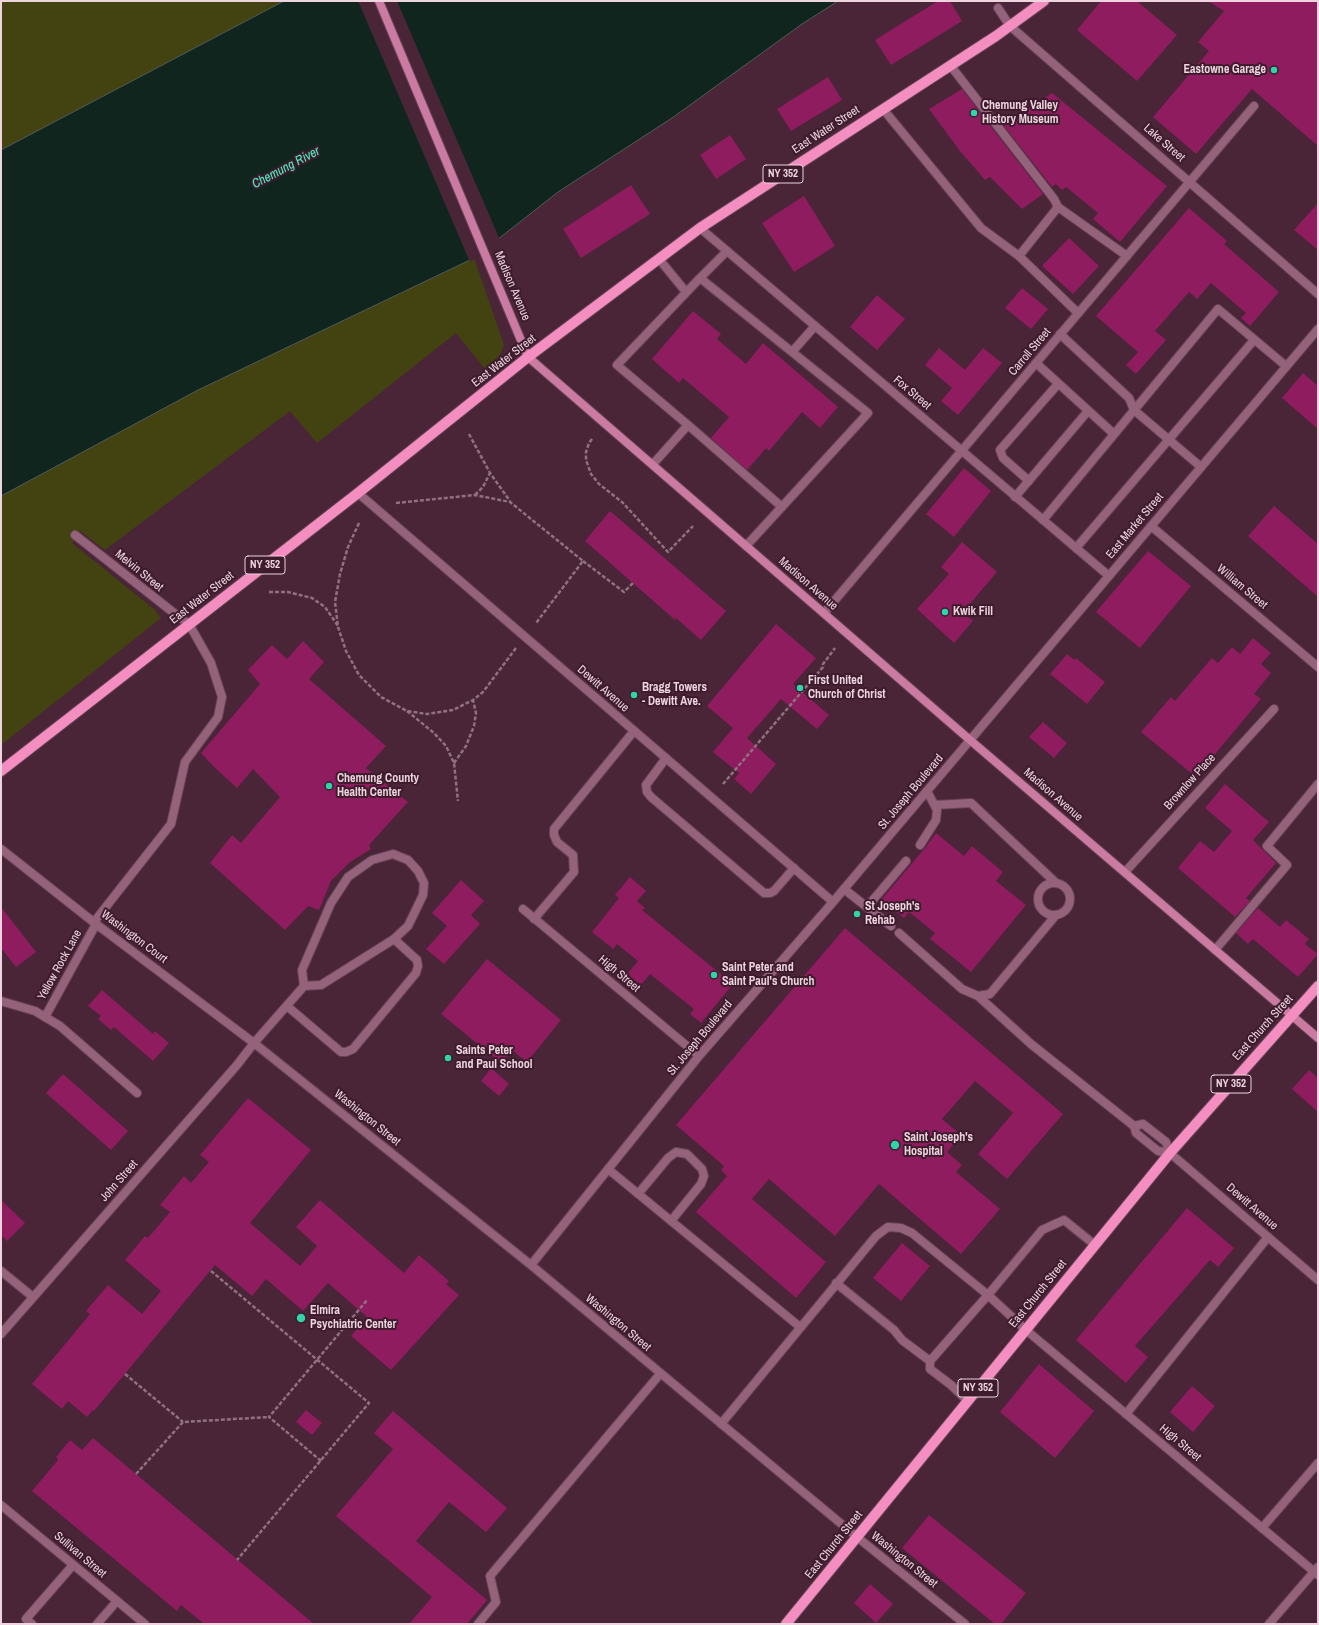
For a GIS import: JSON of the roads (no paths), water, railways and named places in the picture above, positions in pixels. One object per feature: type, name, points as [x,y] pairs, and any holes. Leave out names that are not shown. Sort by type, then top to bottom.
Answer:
[{"type":"main road","name":"Madison Avenue","points":[[379,1],[528,357],[970,740],[1318,1038]]},
{"type":"main road","name":"East Water Street","points":[[1,771],[358,493],[528,357],[700,228],[1010,26],[1044,1]]},
{"type":"main road","name":"East Church Street","points":[[786,1624],[1170,1153],[1318,986]]},
{"type":"street","name":"Lake Street","points":[[998,8],[1010,26],[1190,181],[1318,294]]},
{"type":"street","points":[[950,65],[1049,193],[1058,207],[1127,256]]},
{"type":"street","name":"Carroll Street","points":[[824,613],[1254,106]]},
{"type":"street","points":[[883,109],[981,228],[1019,256],[1078,313]]},
{"type":"street","points":[[1019,256],[1058,207]]},
{"type":"street","name":"Fox Street","points":[[700,228],[1109,576]]},
{"type":"street","points":[[727,251],[617,365],[782,507]]},
{"type":"street","points":[[659,259],[686,292]]},
{"type":"street","points":[[700,278],[868,413],[746,546]]},
{"type":"street","points":[[1043,520],[1218,309],[1286,366]]},
{"type":"street","points":[[792,352],[815,326]]},
{"type":"street","name":"East Market Street","points":[[970,740],[1318,328]]},
{"type":"street","points":[[1060,334],[1129,398],[1134,410],[1200,467]]},
{"type":"street","points":[[1076,548],[1254,340]]},
{"type":"street","points":[[1036,363],[1114,434]]},
{"type":"street","points":[[1029,481],[1003,458],[1000,450],[1058,384]]},
{"type":"street","points":[[1015,497],[1088,411]]},
{"type":"street","points":[[653,464],[688,425]]},
{"type":"street","name":"Dewitt Avenue","points":[[358,493],[833,902]]},
{"type":"street","name":"William Street","points":[[1151,526],[1318,667]]},
{"type":"street","name":"Melvin Street","points":[[75,535],[190,624]]},
{"type":"street","name":"Yellow Rock Lane","points":[[45,1017],[95,923],[171,824],[185,762],[218,718],[222,697],[212,663],[190,624]]},
{"type":"street","name":"Brownlow Place","points":[[1125,872],[1274,708]]},
{"type":"street","points":[[534,919],[574,872],[575,862],[573,855],[557,842],[554,836],[554,829],[634,731]]},
{"type":"street","name":"St. Joseph Boulevard","points":[[531,1265],[699,1056],[833,902],[970,740]]},
{"type":"street","points":[[666,758],[646,785],[647,792],[657,802],[764,893],[770,894],[774,891],[794,868]]},
{"type":"street","points":[[1215,950],[1287,865],[1266,846],[1318,784]]},
{"type":"street","points":[[920,845],[936,820],[937,810],[927,791]]},
{"type":"street","points":[[935,805],[971,803],[1055,882],[1065,886],[1070,895],[1069,906],[1062,913],[1056,915],[1046,913],[1039,905],[1038,900],[1038,894],[1044,885],[1055,882]]},
{"type":"street","name":"Washington Court","points":[[1,849],[95,923],[254,1043]]},
{"type":"street","points":[[392,854],[408,860],[418,871],[424,883],[423,895],[408,926],[394,939],[321,986],[304,986],[302,970],[331,903],[348,877],[372,860],[392,854]]},
{"type":"street","points":[[867,907],[906,861]]},
{"type":"street","points":[[844,889],[891,926]]},
{"type":"street","name":"High Street","points":[[523,909],[699,1056]]},
{"type":"street","points":[[978,996],[990,994],[1056,915]]},
{"type":"street","points":[[899,934],[962,989],[978,996],[1032,1044],[1134,1126],[1136,1133],[1158,1151],[1170,1153],[1166,1142],[1143,1124],[1134,1126]]},
{"type":"street","points":[[287,1006],[341,1052],[346,1052],[353,1049],[416,973],[418,966],[417,960],[394,939]]},
{"type":"street","name":"John Street","points":[[1,1334],[232,1071],[254,1043],[304,986]]},
{"type":"street","points":[[1,1001],[35,1011],[60,1026],[137,1093]]},
{"type":"street","name":"Washington Street","points":[[254,1043],[531,1265],[857,1538],[965,1624]]},
{"type":"street","points":[[638,1194],[668,1158],[676,1152],[687,1154],[702,1169],[704,1176],[701,1184],[671,1221]]},
{"type":"street","name":"Dewitt Avenue","points":[[1170,1153],[1318,1280]]},
{"type":"street","points":[[608,1169],[800,1327]]},
{"type":"street","points":[[968,1401],[951,1385],[930,1369],[930,1361],[1042,1230],[1064,1220],[1095,1245]]},
{"type":"street","name":"High Street","points":[[836,1284],[876,1236],[888,1227],[901,1228],[912,1233],[988,1295],[1026,1330],[1262,1528],[1317,1571]]},
{"type":"street","points":[[1126,1414],[1268,1237]]},
{"type":"street","points":[[1,1271],[33,1297]]},
{"type":"street","points":[[721,1424],[836,1284],[894,1330],[902,1340],[930,1361]]},
{"type":"street","points":[[478,1624],[496,1602],[490,1576],[660,1374]]},
{"type":"street","points":[[1262,1528],[1318,1463]]},
{"type":"street","name":"Sullivan Street","points":[[1,1505],[145,1624]]},
{"type":"street","points":[[32,1624],[26,1619],[73,1565]]},
{"type":"street","points":[[1269,1624],[1317,1571]]},
{"type":"street","points":[[98,1624],[117,1601]]},
{"type":"water","name":"Chemung River","points":[[284,1],[838,1],[802,24],[672,118],[558,192],[474,258],[198,390],[1,496],[1,150]]},
{"type":"place","name":"Eastowne Garage","points":[[1274,70]]},
{"type":"place","name":"Chemung Valley History Museum","points":[[974,113]]},
{"type":"place","name":"Kwik Fill","points":[[945,612]]},
{"type":"place","name":"First United Church of Christ","points":[[800,688]]},
{"type":"place","name":"Bragg Towers - Dewitt Ave.","points":[[634,695]]},
{"type":"place","name":"Chemung County Health Center","points":[[329,786]]},
{"type":"place","name":"St Joseph's Rehab","points":[[857,914]]},
{"type":"place","name":"Saint Peter and Saint Paul's Church","points":[[714,975]]},
{"type":"place","name":"Saints Peter and Paul School","points":[[448,1058]]},
{"type":"place","name":"Saint Joseph's Hospital","points":[[895,1145]]},
{"type":"place","name":"Elmira Psychiatric Center","points":[[301,1318]]}]
